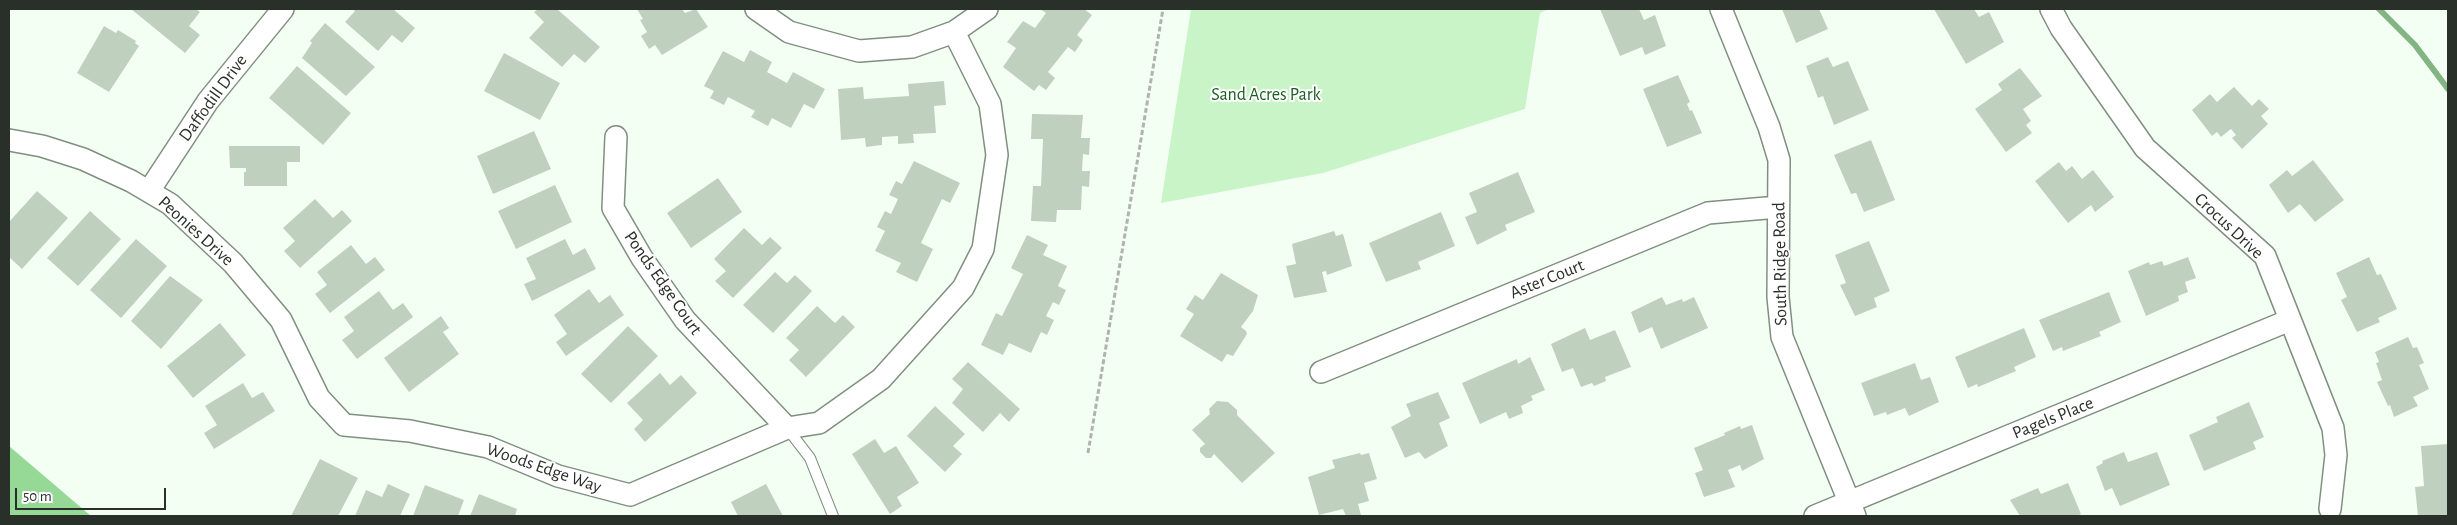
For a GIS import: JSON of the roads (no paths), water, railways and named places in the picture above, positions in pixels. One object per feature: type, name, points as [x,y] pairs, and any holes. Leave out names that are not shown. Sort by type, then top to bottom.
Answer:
[{"type":"street","name":"Daffodill Drive","points":[[148,191],[208,101],[283,9]]},
{"type":"street","points":[[756,9],[789,32],[859,51],[912,47],[954,32],[987,9]]},
{"type":"street","name":"South Ridge Road","points":[[1721,9],[1769,127],[1779,160],[1778,297],[1782,337],[1852,509]]},
{"type":"street","name":"Crocus Drive","points":[[2051,9],[2061,28],[2145,148],[2265,256],[2333,428],[2336,455],[2330,509]]},
{"type":"street","name":"Woods Edge Way","points":[[281,320],[319,398],[344,425],[410,431],[488,447],[558,476],[630,495],[787,428],[819,423],[881,379],[963,288],[983,248],[998,155],[990,104],[954,32]]},
{"type":"street","name":"Ponds Edge Court","points":[[616,137],[614,208],[642,258],[685,320],[787,428]]},
{"type":"street","name":"Peonies Drive","points":[[9,140],[42,146],[83,159],[170,204],[195,225],[233,263],[281,320]]},
{"type":"street","name":"Aster Court","points":[[1321,372],[1708,213],[1778,206]]},
{"type":"street","name":"Pagels Place","points":[[1815,516],[1852,509],[2290,320]]},
{"type":"lane","points":[[787,428],[810,458],[833,516]]},
{"type":"waterway","points":[[2379,9],[2415,45],[2448,89]]},
{"type":"park label","name":"Sand Acres Park","points":[[1266,95]]}]
